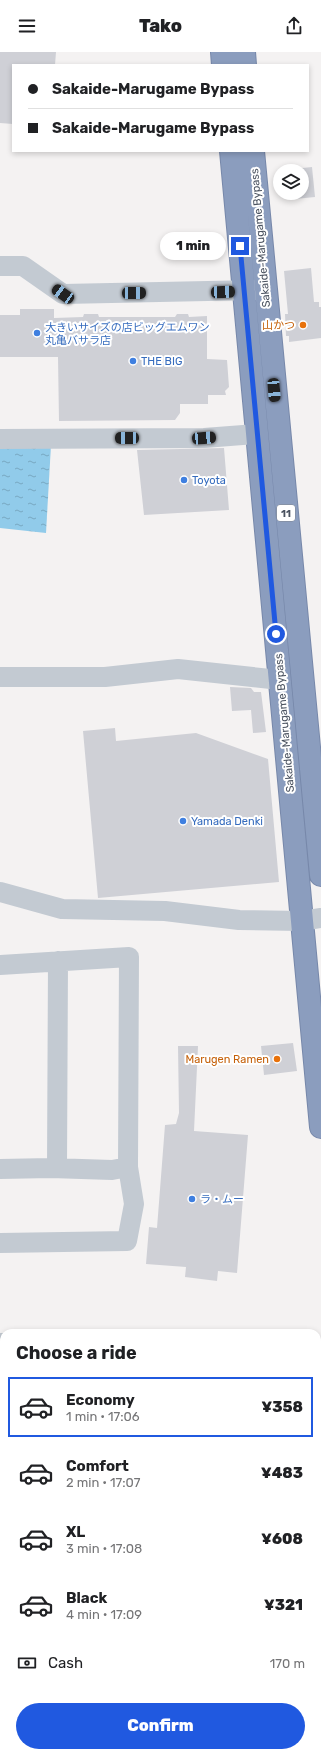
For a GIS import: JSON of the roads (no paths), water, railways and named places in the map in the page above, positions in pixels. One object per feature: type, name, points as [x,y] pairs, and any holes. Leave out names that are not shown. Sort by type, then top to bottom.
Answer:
[{"type":"highway","points":[[222,52],[223,64]]},
{"type":"highway","points":[[244,52],[245,64]]},
{"type":"highway","name":"Sakaide-Marugame Bypass","points":[[231,152],[254,290],[321,875]]},
{"type":"highway","name":"Sakaide-Marugame Bypass","points":[[253,152],[257,434],[280,680],[311,919],[321,1127]]},
{"type":"street","points":[[0,266],[23,266],[63,294],[254,290]]},
{"type":"street","points":[[0,440],[204,438],[257,434]]},
{"type":"street","points":[[0,677],[105,677],[178,670],[280,680]]},
{"type":"street","points":[[0,892],[62,909],[165,911],[239,920],[311,919]]},
{"type":"street","points":[[0,965],[129,958],[128,1167],[134,1204],[127,1241],[0,1243]]},
{"type":"street","points":[[57,1168],[58,961]]},
{"type":"street","points":[[0,1169],[57,1168],[112,1170],[128,1167]]},
{"type":"water","points":[[0,445],[51,445],[46,533],[0,528]]},
{"type":"place","name":"山かつ","points":[[303,325]]},
{"type":"place","name":"大きいサイズの店ビッグエムワン 丸亀バサラ店","points":[[37,333]]},
{"type":"place","name":"THE BIG","points":[[133,361]]},
{"type":"place","name":"Toyota","points":[[184,480]]},
{"type":"place","name":"Yamada Denki","points":[[183,821]]},
{"type":"place","name":"Marugen Ramen","points":[[277,1059]]},
{"type":"place","name":"ラ・ムー","points":[[192,1199]]}]
